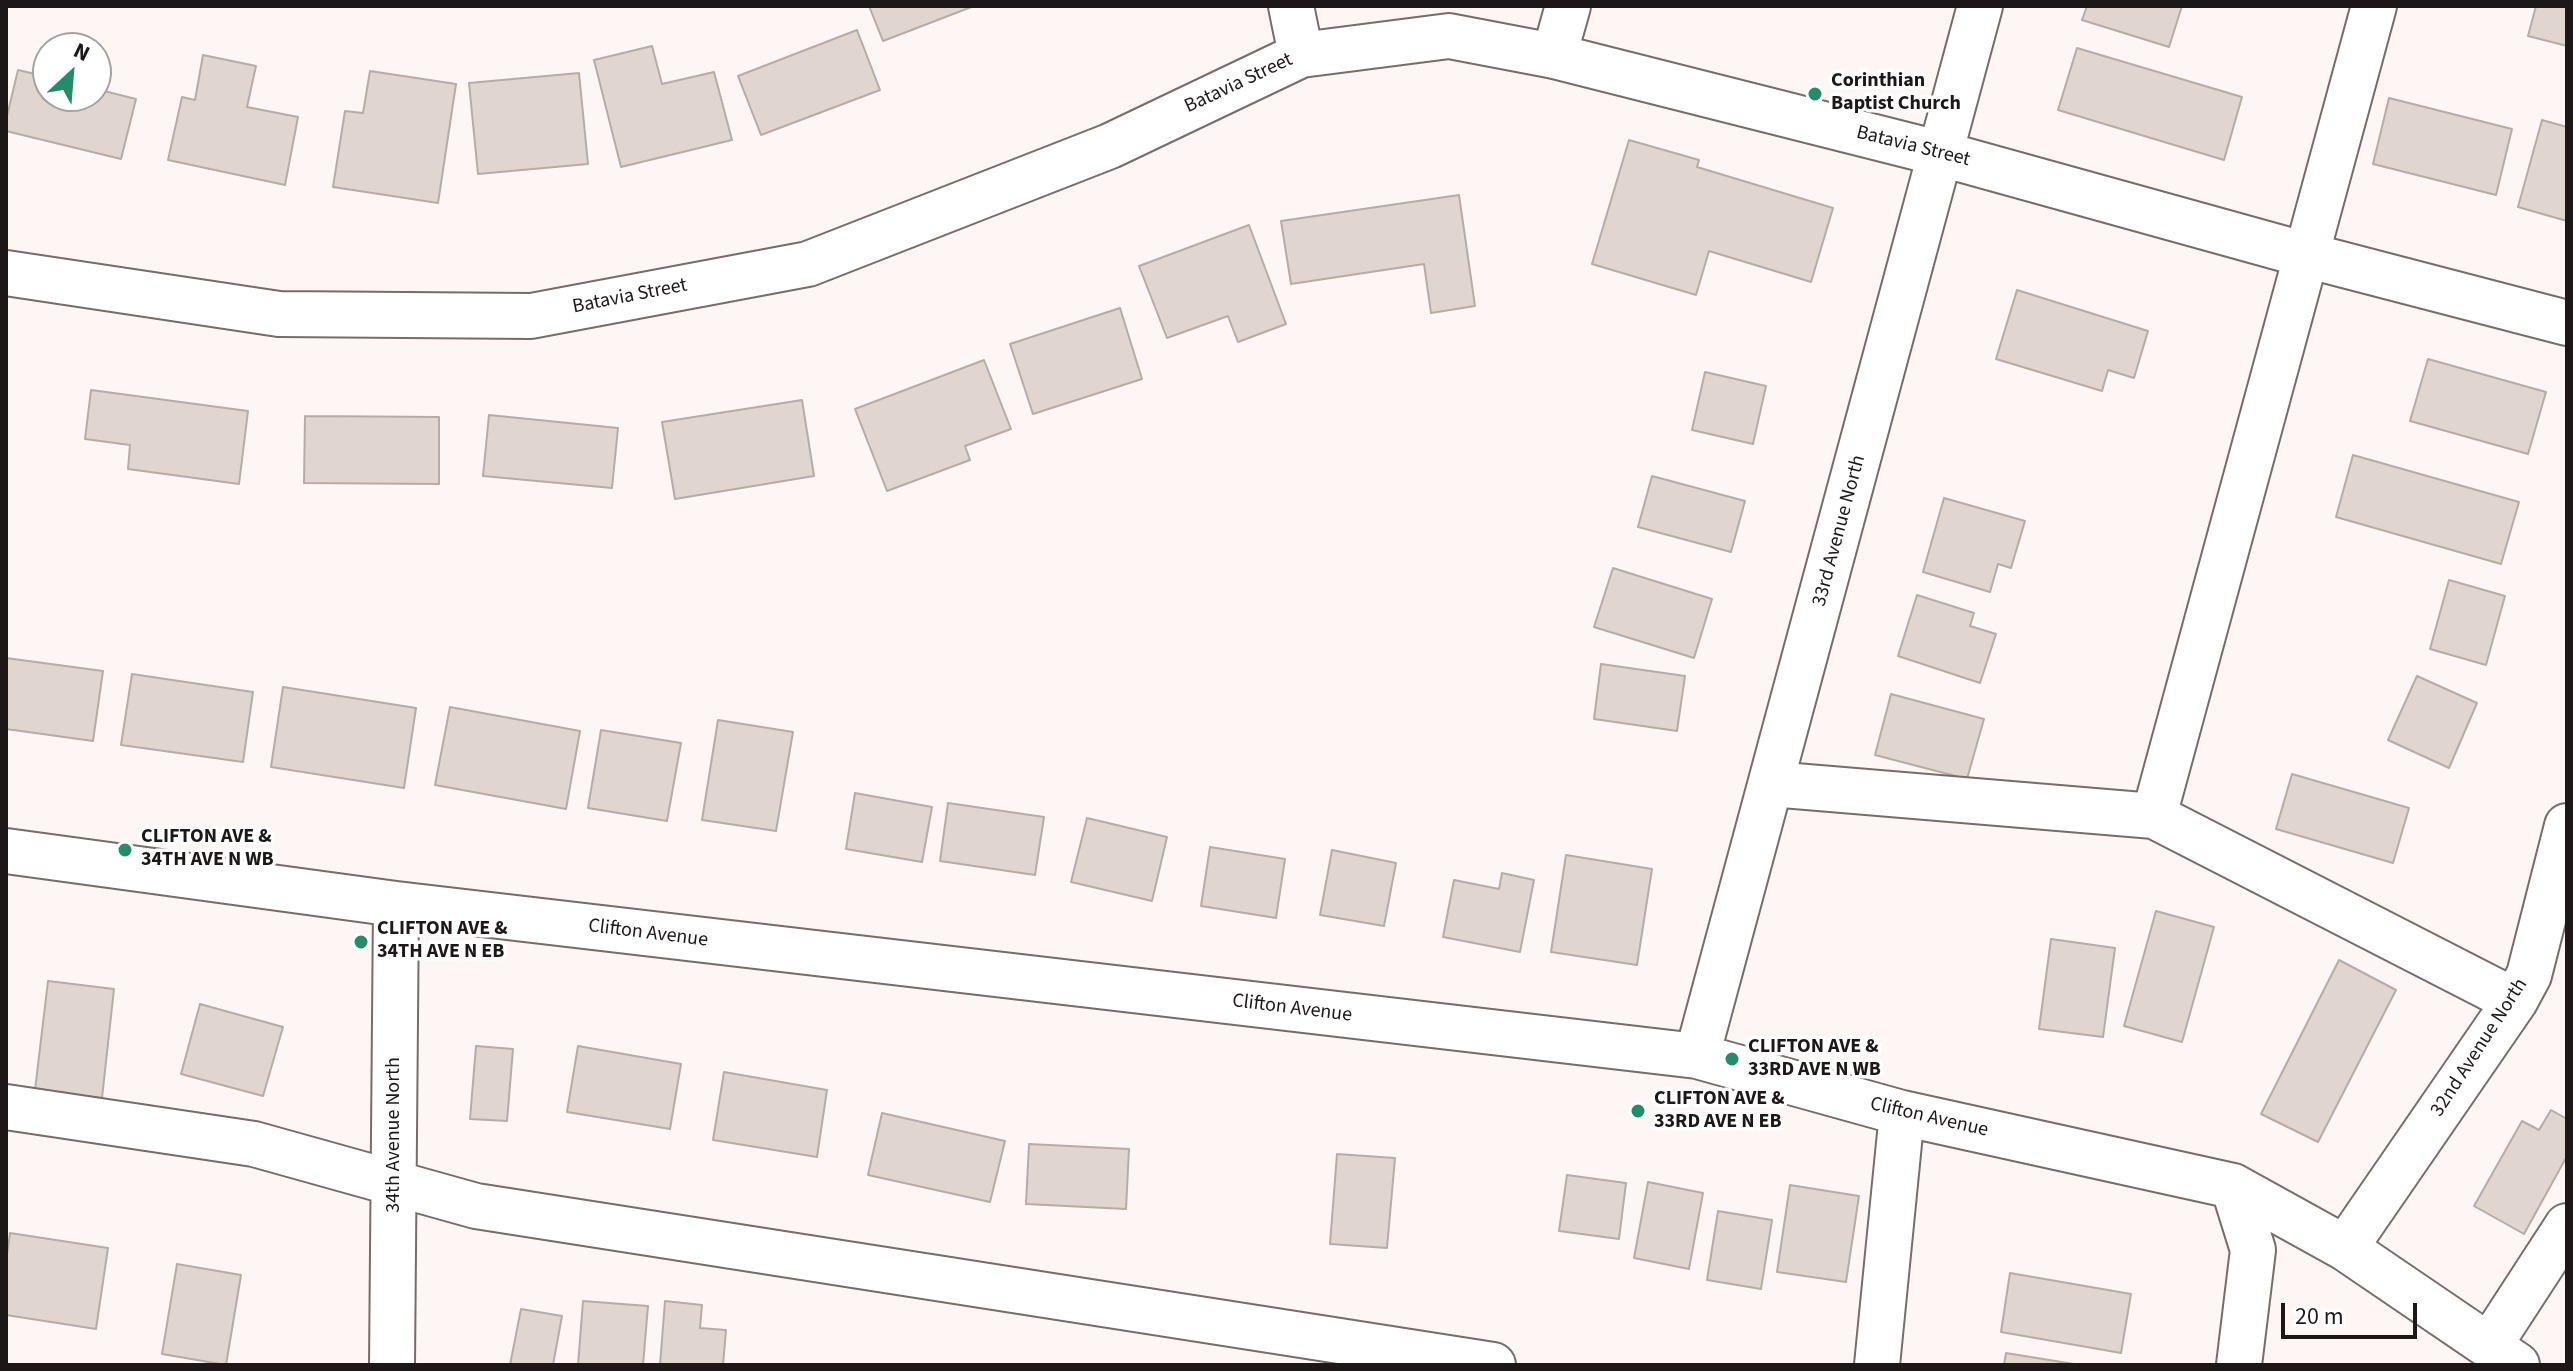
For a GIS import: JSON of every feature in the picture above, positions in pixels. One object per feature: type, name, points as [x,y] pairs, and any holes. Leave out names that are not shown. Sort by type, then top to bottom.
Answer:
[{"type":"street","points":[[1291,6],[1301,55]]},
{"type":"street","points":[[1554,56],[1568,6]]},
{"type":"street","name":"33rd Avenue North","points":[[1697,1056],[1980,6]]},
{"type":"street","points":[[2154,816],[2374,6]]},
{"type":"street","name":"Batavia Street","points":[[6,273],[279,314],[531,316],[808,264],[1110,146],[1301,55],[1449,36],[1554,56],[1942,154],[2306,255],[2567,323]]},
{"type":"street","points":[[1771,784],[2154,816],[2515,1001]]},
{"type":"street","name":"32nd Avenue North","points":[[2345,1248],[2515,1001],[2529,975],[2567,826]]},
{"type":"street","name":"Clifton Avenue","points":[[6,851],[396,904],[1697,1056],[1902,1113],[2233,1186],[2345,1248],[2503,1356]]},
{"type":"street","name":"34th Avenue North","points":[[392,1365],[396,904]]},
{"type":"street","points":[[6,1107],[254,1144],[476,1206],[1493,1365]]},
{"type":"street","points":[[1877,1365],[1902,1113]]},
{"type":"street","points":[[2233,1186],[2253,1250],[2239,1365]]},
{"type":"street","points":[[2503,1356],[2567,1226]]},
{"type":"building","points":[[869,6],[974,6],[883,41]]},
{"type":"building","points":[[2087,6],[2182,6],[2169,47],[2082,20]]},
{"type":"building","points":[[2536,6],[2567,6],[2567,46],[2528,36]]},
{"type":"building","points":[[857,30],[880,90],[761,135],[738,76]]},
{"type":"building","points":[[652,46],[662,84],[714,72],[732,140],[621,167],[594,60]]},
{"type":"building","points":[[2077,48],[2242,97],[2224,160],[2058,110]]},
{"type":"building","points":[[203,55],[256,66],[247,107],[298,117],[285,185],[168,160],[182,97],[195,100]]},
{"type":"building","points":[[18,70],[32,73],[32,112],[112,112],[112,93],[136,99],[121,159],[6,131]]},
{"type":"building","points":[[370,71],[456,84],[438,203],[333,187],[345,111],[363,113]]},
{"type":"building","points":[[579,73],[588,164],[478,174],[469,83]]},
{"type":"building","points":[[2389,98],[2512,129],[2496,195],[2373,164]]},
{"type":"building","points":[[2542,120],[2567,127],[2567,221],[2518,207]]},
{"type":"building","points":[[1629,140],[1699,160],[1697,167],[1833,208],[1811,282],[1709,251],[1696,295],[1592,264]]},
{"type":"building","points":[[1459,195],[1475,306],[1431,313],[1424,264],[1291,284],[1281,221]]},
{"type":"building","points":[[1249,225],[1286,324],[1238,342],[1228,316],[1167,338],[1139,266]]},
{"type":"building","points":[[2017,290],[2148,331],[2134,378],[2108,370],[2102,391],[1996,359]]},
{"type":"building","points":[[1120,308],[1142,379],[1033,414],[1010,344]]},
{"type":"building","points":[[2428,359],[2546,392],[2528,454],[2410,421]]},
{"type":"building","points":[[984,360],[1011,429],[965,446],[970,460],[887,491],[855,409]]},
{"type":"building","points":[[1705,372],[1766,386],[1753,444],[1692,430]]},
{"type":"building","points":[[91,390],[248,411],[239,484],[128,469],[130,445],[85,439]]},
{"type":"building","points":[[802,400],[814,476],[675,499],[662,422]]},
{"type":"building","points":[[489,415],[618,428],[612,488],[483,476]]},
{"type":"building","points":[[305,416],[439,417],[439,484],[304,483]]},
{"type":"building","points":[[2353,455],[2519,502],[2501,564],[2336,517]]},
{"type":"building","points":[[1652,476],[1745,501],[1731,552],[1638,527]]},
{"type":"building","points":[[1944,498],[2025,521],[2011,568],[1998,564],[1990,592],[1923,572]]},
{"type":"building","points":[[1613,568],[1712,599],[1694,658],[1594,627]]},
{"type":"building","points":[[2449,580],[2505,596],[2486,665],[2430,649]]},
{"type":"building","points":[[1917,595],[1974,613],[1970,626],[1996,634],[1980,683],[1898,656]]},
{"type":"building","points":[[6,658],[103,671],[93,741],[6,729]]},
{"type":"building","points":[[1601,664],[1685,676],[1677,731],[1594,719]]},
{"type":"building","points":[[132,674],[253,692],[243,762],[121,745]]},
{"type":"building","points":[[2417,676],[2477,703],[2449,768],[2388,740]]},
{"type":"building","points":[[283,687],[416,708],[404,788],[271,767]]},
{"type":"building","points":[[1891,694],[1984,719],[1967,779],[1875,755]]},
{"type":"building","points":[[450,707],[580,731],[566,809],[435,785]]},
{"type":"building","points":[[718,720],[793,732],[776,831],[702,820]]},
{"type":"building","points":[[601,730],[681,743],[667,821],[588,808]]},
{"type":"building","points":[[2292,774],[2409,808],[2393,863],[2276,829]]},
{"type":"building","points":[[855,793],[932,807],[922,862],[846,849]]},
{"type":"building","points":[[948,803],[1044,817],[1035,875],[940,861]]},
{"type":"building","points":[[1087,818],[1167,837],[1152,901],[1071,882]]},
{"type":"building","points":[[1210,847],[1285,859],[1276,918],[1201,906]]},
{"type":"building","points":[[1332,850],[1396,863],[1384,926],[1320,915]]},
{"type":"building","points":[[1566,855],[1652,869],[1637,965],[1551,952]]},
{"type":"building","points":[[1502,873],[1534,880],[1520,952],[1443,937],[1454,880],[1499,889]]},
{"type":"building","points":[[2156,911],[2214,927],[2182,1042],[2124,1026]]},
{"type":"building","points":[[2051,939],[2115,948],[2103,1037],[2039,1029]]},
{"type":"building","points":[[2339,960],[2396,990],[2318,1142],[2261,1114]]},
{"type":"building","points":[[48,981],[114,989],[102,1098],[35,1090]]},
{"type":"building","points":[[200,1004],[283,1027],[263,1096],[181,1074]]},
{"type":"building","points":[[476,1046],[513,1049],[507,1121],[470,1119]]},
{"type":"building","points":[[578,1046],[681,1064],[670,1129],[567,1112]]},
{"type":"building","points":[[724,1072],[827,1090],[817,1157],[713,1140]]},
{"type":"building","points":[[2551,1110],[2567,1119],[2567,1156],[2524,1234],[2474,1206],[2522,1121],[2539,1130]]},
{"type":"building","points":[[882,1113],[1005,1141],[990,1202],[868,1175]]},
{"type":"building","points":[[1029,1144],[1129,1149],[1126,1209],[1026,1204]]},
{"type":"building","points":[[1337,1154],[1395,1158],[1387,1248],[1330,1244]]},
{"type":"building","points":[[1567,1175],[1626,1183],[1619,1239],[1559,1231]]},
{"type":"building","points":[[1648,1182],[1703,1193],[1689,1269],[1634,1258]]},
{"type":"building","points":[[1790,1185],[1859,1196],[1846,1282],[1777,1272]]},
{"type":"building","points":[[1718,1211],[1772,1220],[1761,1289],[1707,1280]]},
{"type":"building","points":[[10,1233],[108,1248],[96,1329],[6,1315],[6,1262]]},
{"type":"building","points":[[177,1264],[241,1275],[226,1365],[162,1354]]},
{"type":"building","points":[[2010,1273],[2131,1294],[2121,1353],[2001,1332]]},
{"type":"building","points":[[583,1301],[648,1306],[643,1365],[578,1365]]},
{"type":"building","points":[[665,1301],[702,1305],[700,1328],[726,1330],[723,1365],[660,1365]]},
{"type":"building","points":[[521,1309],[562,1316],[553,1365],[510,1365]]},
{"type":"building","points":[[2006,1353],[2080,1365],[2004,1365]]},
{"type":"place","name":"Corinthian Baptist Church","points":[[1815,94]]},
{"type":"place","name":"CLIFTON AVE & 34TH AVE N WB","points":[[125,850]]},
{"type":"place","name":"CLIFTON AVE & 34TH AVE N EB","points":[[361,942]]},
{"type":"place","name":"CLIFTON AVE & 33RD AVE N WB","points":[[1732,1059]]},
{"type":"place","name":"CLIFTON AVE & 33RD AVE N EB","points":[[1638,1111]]}]
